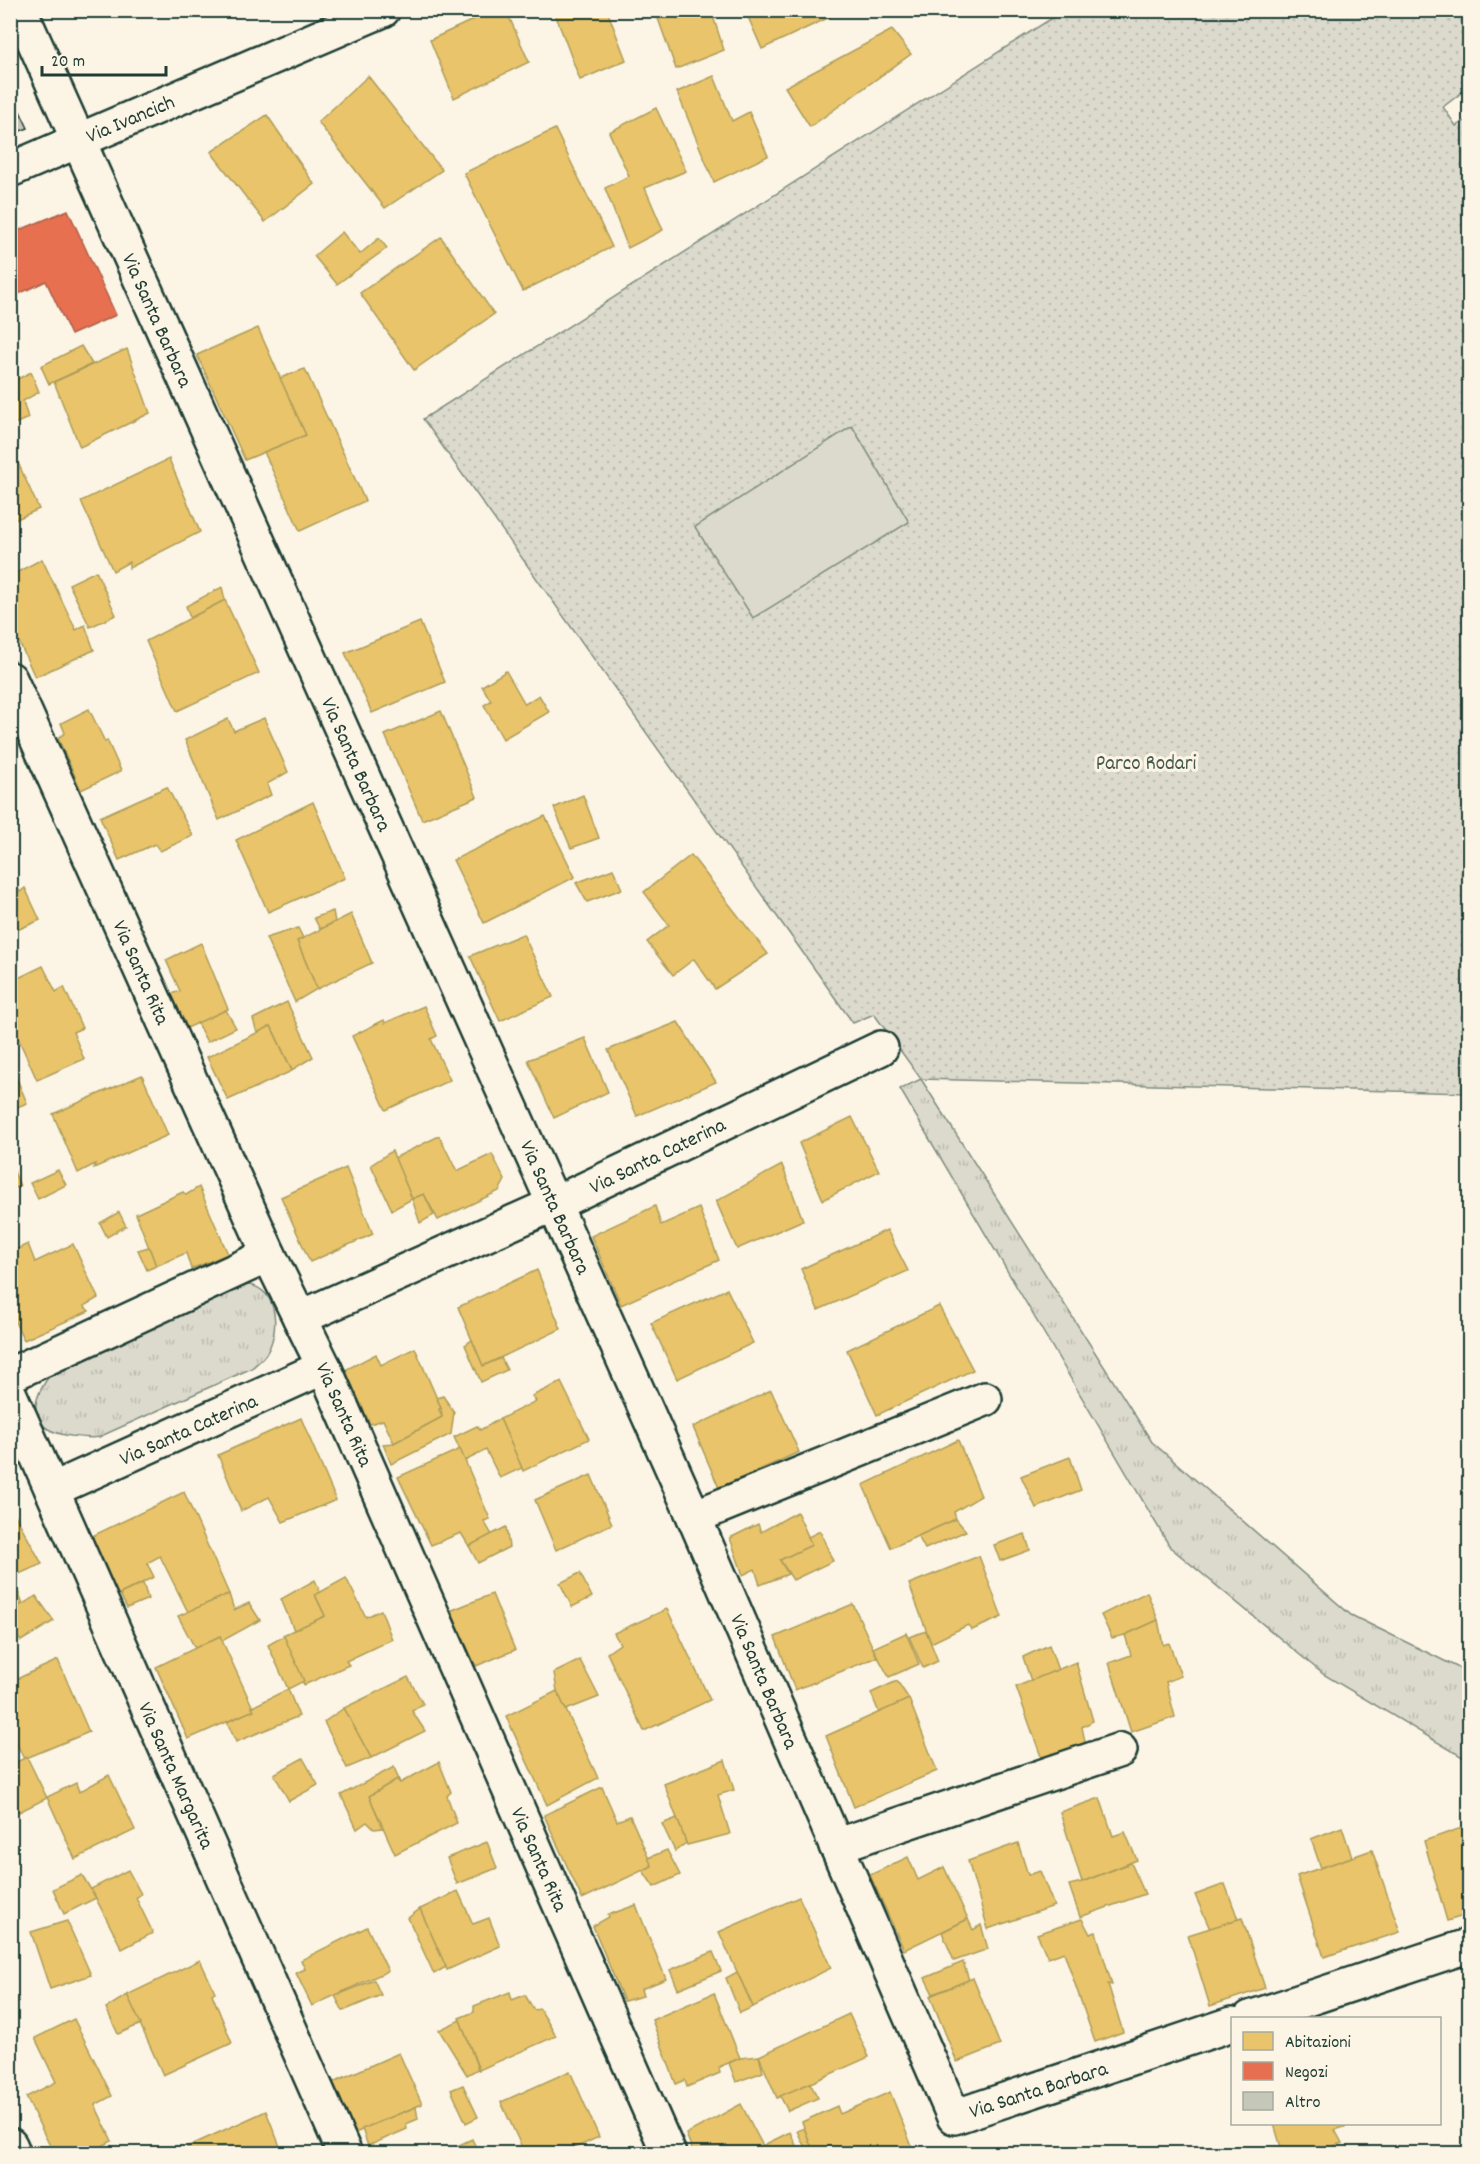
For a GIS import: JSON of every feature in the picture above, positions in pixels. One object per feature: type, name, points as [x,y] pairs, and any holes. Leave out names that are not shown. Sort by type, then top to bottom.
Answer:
[{"type":"street","name":"Via Santa Barbara","points":[[20,10],[694,1517],[954,2117],[1231,2025]]},
{"type":"street","name":"Via Ivancich","points":[[10,170],[383,10]]},
{"type":"street","name":"Via Santa Rita","points":[[10,679],[269,1255],[324,1367],[669,2154]]},
{"type":"street","name":"Via Santa Caterina","points":[[300,1318],[554,1204],[881,1048]]},
{"type":"street","points":[[10,1375],[269,1255]]},
{"type":"street","name":"Via Santa Caterina","points":[[52,1490],[324,1367]]},
{"type":"street","name":"Via Santa Margarita","points":[[10,1395],[21,1451],[52,1490],[345,2154]]},
{"type":"street","points":[[694,1517],[985,1399]]},
{"type":"street","points":[[836,1846],[1120,1750]]},
{"type":"street","points":[[1256,2017],[1470,1944]]},
{"type":"street","points":[[10,2145],[14,2154]]},
{"type":"green space","name":"Parco Rodari","points":[[1063,11],[1469,11],[1469,87],[1443,107],[1456,126],[1470,118],[1469,1093],[921,1079],[874,1014],[853,1023],[423,419]]},
{"type":"green space","points":[[852,426],[909,522],[753,618],[695,527]]},
{"type":"green space","points":[[921,1079],[1152,1442],[1351,1615],[1469,1673],[1469,1761],[1323,1674],[1170,1547],[900,1089]]},
{"type":"green space","points":[[249,1285],[259,1288],[266,1295],[271,1303],[275,1324],[271,1345],[262,1359],[252,1368],[99,1437],[57,1433],[40,1422],[36,1415],[38,1396],[50,1375]]},
{"type":"building: Abitazioni","points":[[494,10],[506,10],[529,62],[454,98],[430,40]]},
{"type":"building: Abitazioni","points":[[607,10],[626,60],[580,80],[554,11]]},
{"type":"building: Abitazioni","points":[[655,10],[711,10],[724,50],[676,69]]},
{"type":"building: Abitazioni","points":[[745,10],[832,10],[834,15],[762,49]]},
{"type":"building: Abitazioni","points":[[892,30],[911,54],[810,127],[785,87]]},
{"type":"building: Abitazioni","points":[[368,76],[442,170],[385,208],[318,122]]},
{"type":"building: Abitazioni","points":[[714,76],[732,121],[749,112],[768,156],[714,182],[677,92]]},
{"type":"building: Abitazioni","points":[[656,108],[686,171],[645,188],[663,230],[628,248],[605,188],[629,176],[609,132]]},
{"type":"building: Abitazioni","points":[[267,115],[314,184],[265,222],[211,152]]},
{"type":"building: Abitazioni","points":[[555,129],[612,247],[523,291],[464,173]]},
{"type":"building: Abitazioni","points":[[342,232],[360,254],[379,238],[387,248],[337,284],[314,256]]},
{"type":"building: Abitazioni","points":[[441,237],[494,314],[414,370],[360,293]]},
{"type":"building: Abitazioni","points":[[258,328],[306,435],[245,460],[197,355]]},
{"type":"building: Abitazioni","points":[[81,346],[92,364],[49,384],[41,366]]},
{"type":"building: Abitazioni","points":[[127,349],[150,413],[80,447],[54,382]]},
{"type":"building: Abitazioni","points":[[305,369],[365,501],[300,531],[264,452],[306,435],[280,378]]},
{"type":"building: Abitazioni","points":[[31,372],[39,392],[23,401],[28,418],[10,426],[10,379],[12,382]]},
{"type":"building: Abitazioni","points":[[10,445],[39,509],[10,522]]},
{"type":"building: Abitazioni","points":[[169,459],[200,532],[129,568],[129,562],[113,571],[81,501]]},
{"type":"building: Abitazioni","points":[[42,559],[76,630],[85,625],[94,650],[35,677],[15,633],[18,633],[10,619],[10,576]]},
{"type":"building: Abitazioni","points":[[96,571],[116,615],[90,627],[69,584]]},
{"type":"building: Abitazioni","points":[[222,587],[225,600],[190,618],[186,606]]},
{"type":"building: Abitazioni","points":[[225,600],[259,673],[177,711],[146,641]]},
{"type":"building: Abitazioni","points":[[420,622],[445,682],[372,713],[345,653]]},
{"type":"building: Abitazioni","points":[[506,671],[525,704],[539,695],[549,712],[503,739],[484,705],[491,701],[482,686]]},
{"type":"building: Abitazioni","points":[[89,709],[121,771],[81,790],[58,738],[65,733],[61,723]]},
{"type":"building: Abitazioni","points":[[441,711],[477,797],[422,820],[385,735]]},
{"type":"building: Abitazioni","points":[[264,718],[288,772],[267,784],[271,795],[219,820],[185,740],[228,719],[234,731]]},
{"type":"building: Abitazioni","points":[[167,787],[193,836],[160,851],[155,844],[119,860],[100,817]]},
{"type":"building: Abitazioni","points":[[583,795],[599,838],[571,848],[554,808]]},
{"type":"building: Abitazioni","points":[[313,802],[345,878],[268,912],[236,840]]},
{"type":"building: Abitazioni","points":[[545,816],[575,877],[484,923],[453,860]]},
{"type":"building: Abitazioni","points":[[691,855],[768,954],[715,989],[694,959],[673,975],[647,942],[669,925],[644,892]]},
{"type":"building: Abitazioni","points":[[613,869],[622,889],[587,902],[576,883]]},
{"type":"building: Abitazioni","points":[[10,871],[20,892],[25,888],[40,920],[10,933]]},
{"type":"building: Abitazioni","points":[[333,911],[335,922],[320,929],[314,918]]},
{"type":"building: Abitazioni","points":[[351,914],[372,963],[317,989],[297,941]]},
{"type":"building: Abitazioni","points":[[298,928],[303,938],[297,941],[317,989],[295,1002],[266,938]]},
{"type":"building: Abitazioni","points":[[523,934],[553,997],[500,1021],[470,956]]},
{"type":"building: Abitazioni","points":[[201,943],[228,1009],[185,1029],[171,994],[180,991],[166,960]]},
{"type":"building: Abitazioni","points":[[43,966],[56,992],[64,987],[82,1028],[73,1032],[84,1059],[37,1080],[10,1020],[10,982]]},
{"type":"building: Abitazioni","points":[[287,1002],[313,1057],[292,1070],[271,1026],[257,1033],[253,1019]]},
{"type":"building: Abitazioni","points":[[424,1006],[437,1036],[431,1039],[450,1080],[386,1110],[352,1036],[384,1020],[385,1023]]},
{"type":"building: Abitazioni","points":[[226,1010],[236,1028],[207,1042],[197,1023]]},
{"type":"building: Abitazioni","points":[[678,1022],[716,1082],[637,1116],[608,1050]]},
{"type":"building: Abitazioni","points":[[271,1026],[292,1071],[228,1100],[207,1057]]},
{"type":"building: Abitazioni","points":[[585,1038],[608,1092],[554,1118],[528,1060]]},
{"type":"building: Abitazioni","points":[[15,1074],[27,1103],[10,1110],[10,1075]]},
{"type":"building: Abitazioni","points":[[142,1075],[168,1135],[78,1173],[53,1114]]},
{"type":"building: Abitazioni","points":[[852,1117],[879,1171],[823,1200],[799,1143]]},
{"type":"building: Abitazioni","points":[[439,1136],[457,1171],[492,1154],[505,1180],[499,1191],[438,1220],[424,1194],[412,1199],[394,1158]]},
{"type":"building: Abitazioni","points":[[392,1151],[412,1199],[392,1210],[371,1165]]},
{"type":"building: Abitazioni","points":[[10,1162],[20,1186],[10,1190]]},
{"type":"building: Abitazioni","points":[[782,1165],[803,1220],[737,1249],[716,1201]]},
{"type":"building: Abitazioni","points":[[346,1168],[373,1234],[310,1262],[281,1197]]},
{"type":"building: Abitazioni","points":[[58,1170],[66,1185],[38,1199],[30,1183]]},
{"type":"building: Abitazioni","points":[[199,1187],[228,1254],[191,1269],[186,1253],[156,1266],[136,1214],[183,1192],[186,1195]]},
{"type":"building: Abitazioni","points":[[424,1194],[434,1215],[420,1223],[412,1199]]},
{"type":"building: Abitazioni","points":[[655,1206],[661,1225],[699,1208],[719,1260],[621,1305],[591,1236]]},
{"type":"building: Abitazioni","points":[[119,1212],[126,1226],[107,1237],[100,1223]]},
{"type":"building: Abitazioni","points":[[887,1230],[908,1271],[818,1310],[801,1269]]},
{"type":"building: Abitazioni","points":[[28,1244],[35,1262],[73,1244],[98,1298],[84,1306],[89,1311],[24,1340],[10,1312],[10,1252]]},
{"type":"building: Abitazioni","points":[[149,1247],[156,1266],[147,1270],[138,1250]]},
{"type":"building: Abitazioni","points":[[537,1270],[561,1329],[483,1366],[458,1307]]},
{"type":"building: Abitazioni","points":[[727,1289],[753,1343],[677,1379],[651,1323]]},
{"type":"building: Abitazioni","points":[[939,1306],[973,1370],[877,1415],[847,1350]]},
{"type":"building: Abitazioni","points":[[472,1340],[483,1366],[501,1358],[507,1370],[481,1382],[465,1345]]},
{"type":"building: Abitazioni","points":[[415,1348],[441,1408],[439,1409],[442,1417],[394,1443],[383,1420],[370,1424],[345,1370],[376,1354],[381,1365]]},
{"type":"building: Abitazioni","points":[[561,1382],[589,1439],[523,1471],[500,1419],[536,1401],[532,1396]]},
{"type":"building: Abitazioni","points":[[771,1390],[799,1452],[719,1488],[693,1427]]},
{"type":"building: Abitazioni","points":[[443,1396],[454,1412],[451,1434],[391,1464],[383,1444],[394,1443],[442,1417],[437,1398]]},
{"type":"building: Abitazioni","points":[[301,1418],[336,1500],[283,1522],[269,1497],[241,1511],[218,1455]]},
{"type":"building: Abitazioni","points":[[500,1419],[522,1468],[500,1478],[486,1450],[465,1461],[454,1437],[477,1426],[480,1430]]},
{"type":"building: Abitazioni","points":[[958,1440],[981,1496],[954,1512],[956,1519],[891,1548],[863,1485]]},
{"type":"building: Abitazioni","points":[[460,1449],[490,1519],[484,1521],[492,1535],[469,1546],[461,1533],[431,1545],[398,1477]]},
{"type":"building: Abitazioni","points":[[1070,1457],[1081,1490],[1036,1508],[1021,1476]]},
{"type":"building: Abitazioni","points":[[591,1475],[612,1524],[556,1550],[535,1500]]},
{"type":"building: Abitazioni","points":[[184,1492],[229,1594],[188,1612],[160,1556],[147,1563],[154,1577],[114,1597],[88,1538]]},
{"type":"building: Abitazioni","points":[[13,1511],[42,1564],[12,1577],[23,1604],[10,1609],[10,1513]]},
{"type":"building: Abitazioni","points":[[797,1512],[812,1545],[780,1560],[788,1574],[760,1585],[755,1569],[743,1575],[730,1538],[758,1524],[761,1532]]},
{"type":"building: Abitazioni","points":[[956,1519],[966,1531],[925,1549],[918,1536]]},
{"type":"building: Abitazioni","points":[[506,1527],[509,1547],[478,1563],[469,1546]]},
{"type":"building: Abitazioni","points":[[820,1531],[833,1561],[793,1580],[780,1560],[812,1545],[808,1537]]},
{"type":"building: Abitazioni","points":[[1025,1534],[1030,1550],[1000,1561],[994,1545]]},
{"type":"building: Abitazioni","points":[[979,1556],[1002,1617],[972,1630],[968,1625],[931,1643],[909,1584]]},
{"type":"building: Abitazioni","points":[[580,1573],[592,1597],[572,1607],[560,1583]]},
{"type":"building: Abitazioni","points":[[346,1578],[366,1617],[381,1610],[392,1639],[346,1661],[349,1665],[304,1685],[283,1635],[325,1616],[315,1595]]},
{"type":"building: Abitazioni","points":[[315,1580],[320,1592],[315,1595],[325,1616],[294,1630],[281,1599]]},
{"type":"building: Abitazioni","points":[[143,1583],[148,1599],[127,1608],[120,1594]]},
{"type":"building: Abitazioni","points":[[1147,1592],[1158,1620],[1125,1635],[1112,1638],[1101,1615]]},
{"type":"building: Abitazioni","points":[[229,1594],[234,1610],[249,1603],[260,1620],[222,1641],[220,1636],[195,1648],[178,1616]]},
{"type":"building: Abitazioni","points":[[492,1594],[515,1650],[476,1666],[450,1611]]},
{"type":"building: Abitazioni","points":[[36,1596],[54,1621],[21,1641],[16,1635],[10,1637],[10,1609]]},
{"type":"building: Abitazioni","points":[[853,1604],[877,1657],[795,1690],[775,1637]]},
{"type":"building: Abitazioni","points":[[667,1609],[710,1700],[644,1731],[607,1653],[620,1644],[614,1633]]},
{"type":"building: Abitazioni","points":[[1158,1620],[1163,1645],[1169,1643],[1181,1676],[1166,1682],[1175,1717],[1131,1732],[1109,1663],[1131,1655],[1125,1635]]},
{"type":"building: Abitazioni","points":[[926,1631],[938,1661],[923,1668],[909,1637]]},
{"type":"building: Abitazioni","points":[[906,1633],[919,1664],[889,1677],[873,1648]]},
{"type":"building: Abitazioni","points":[[220,1636],[254,1710],[188,1739],[156,1667]]},
{"type":"building: Abitazioni","points":[[284,1636],[304,1681],[288,1689],[268,1645]]},
{"type":"building: Abitazioni","points":[[1049,1645],[1058,1670],[1031,1681],[1023,1657]]},
{"type":"building: Abitazioni","points":[[58,1660],[89,1732],[24,1759],[10,1729],[10,1682]]},
{"type":"building: Abitazioni","points":[[580,1660],[599,1697],[566,1710],[557,1691],[554,1673]]},
{"type":"building: Abitazioni","points":[[1076,1662],[1093,1721],[1082,1727],[1086,1747],[1043,1762],[1016,1687]]},
{"type":"building: Abitazioni","points":[[408,1677],[423,1704],[412,1711],[425,1731],[371,1758],[344,1708]]},
{"type":"building: Abitazioni","points":[[897,1681],[909,1699],[879,1713],[871,1693]]},
{"type":"building: Abitazioni","points":[[288,1689],[299,1716],[236,1742],[227,1722],[254,1710],[252,1707]]},
{"type":"building: Abitazioni","points":[[557,1691],[598,1778],[547,1805],[506,1716]]},
{"type":"building: Abitazioni","points":[[909,1699],[937,1771],[854,1807],[826,1736]]},
{"type":"building: Abitazioni","points":[[344,1708],[371,1758],[347,1768],[324,1722]]},
{"type":"building: Abitazioni","points":[[27,1757],[47,1798],[19,1812],[10,1793],[10,1765]]},
{"type":"building: Abitazioni","points":[[303,1758],[318,1785],[289,1801],[274,1774]]},
{"type":"building: Abitazioni","points":[[725,1760],[734,1790],[718,1795],[730,1834],[687,1845],[664,1784]]},
{"type":"building: Abitazioni","points":[[439,1762],[451,1792],[447,1796],[457,1823],[395,1854],[369,1796],[397,1779],[400,1783]]},
{"type":"building: Abitazioni","points":[[394,1767],[400,1783],[397,1779],[369,1796],[383,1828],[374,1829],[367,1822],[357,1829],[341,1795]]},
{"type":"building: Abitazioni","points":[[109,1775],[135,1830],[75,1859],[47,1797],[76,1783],[79,1792]]},
{"type":"building: Abitazioni","points":[[602,1787],[617,1821],[630,1816],[652,1866],[582,1899],[544,1815]]},
{"type":"building: Abitazioni","points":[[1100,1798],[1113,1836],[1125,1832],[1137,1860],[1082,1882],[1060,1812]]},
{"type":"building: Abitazioni","points":[[677,1818],[686,1843],[675,1851],[662,1824]]},
{"type":"building: Abitazioni","points":[[1470,1825],[1470,1914],[1447,1921],[1424,1841]]},
{"type":"building: Abitazioni","points":[[1342,1827],[1352,1857],[1321,1868],[1311,1839]]},
{"type":"building: Abitazioni","points":[[487,1842],[497,1868],[457,1884],[447,1858]]},
{"type":"building: Abitazioni","points":[[1018,1843],[1028,1875],[1040,1871],[1054,1906],[988,1929],[968,1861]]},
{"type":"building: Abitazioni","points":[[667,1850],[680,1875],[654,1887],[643,1871],[652,1866],[648,1858]]},
{"type":"building: Abitazioni","points":[[1372,1850],[1400,1932],[1324,1957],[1297,1876]]},
{"type":"building: Abitazioni","points":[[908,1857],[918,1880],[944,1867],[968,1919],[904,1950],[870,1875]]},
{"type":"building: Abitazioni","points":[[1131,1863],[1145,1894],[1080,1917],[1069,1885]]},
{"type":"building: Abitazioni","points":[[128,1870],[141,1894],[136,1898],[153,1933],[122,1949],[91,1889]]},
{"type":"building: Abitazioni","points":[[82,1875],[96,1898],[64,1914],[53,1889]]},
{"type":"building: Abitazioni","points":[[1225,1884],[1238,1919],[1210,1929],[1195,1895]]},
{"type":"building: Abitazioni","points":[[458,1891],[473,1924],[489,1918],[500,1946],[447,1970],[420,1909]]},
{"type":"building: Abitazioni","points":[[799,1897],[831,1968],[753,2007],[719,1932]]},
{"type":"building: Abitazioni","points":[[636,1905],[666,1979],[641,1989],[643,1996],[624,2001],[593,1926],[609,1917],[608,1915]]},
{"type":"building: Abitazioni","points":[[420,1909],[446,1967],[434,1974],[408,1918]]},
{"type":"building: Abitazioni","points":[[1242,1918],[1265,1988],[1210,2006],[1188,1935]]},
{"type":"building: Abitazioni","points":[[968,1919],[973,1930],[981,1925],[988,1949],[954,1961],[942,1932]]},
{"type":"building: Abitazioni","points":[[1082,1919],[1090,1934],[1096,1932],[1112,1985],[1108,1984],[1123,2032],[1095,2042],[1064,1952],[1048,1958],[1037,1934]]},
{"type":"building: Abitazioni","points":[[67,1921],[91,1975],[50,1989],[31,1932]]},
{"type":"building: Abitazioni","points":[[367,1927],[388,1971],[312,2006],[296,1973],[305,1969],[301,1960]]},
{"type":"building: Abitazioni","points":[[713,1952],[721,1971],[678,1989],[670,1970]]},
{"type":"building: Abitazioni","points":[[200,1960],[215,1992],[212,1994],[232,2043],[163,2075],[127,1995]]},
{"type":"building: Abitazioni","points":[[963,1962],[969,1980],[933,1994],[925,1978]]},
{"type":"building: Abitazioni","points":[[737,1972],[753,2007],[740,2013],[726,1978]]},
{"type":"building: Abitazioni","points":[[973,1978],[1000,2045],[957,2062],[930,1996]]},
{"type":"building: Abitazioni","points":[[374,1980],[381,1995],[343,2011],[335,1996]]},
{"type":"building: Abitazioni","points":[[510,1992],[512,2000],[525,1995],[534,2010],[540,2009],[556,2036],[479,2070],[459,2018],[474,2012],[474,2006]]},
{"type":"building: Abitazioni","points":[[714,1993],[740,2058],[719,2067],[720,2073],[687,2087],[685,2080],[676,2084],[652,2020]]},
{"type":"building: Abitazioni","points":[[127,1995],[141,2024],[118,2034],[106,2008]]},
{"type":"building: Abitazioni","points":[[849,2014],[869,2057],[777,2098],[759,2056]]},
{"type":"building: Abitazioni","points":[[74,2019],[112,2096],[95,2105],[112,2141],[87,2154],[54,2154],[26,2097],[56,2082],[35,2038]]},
{"type":"building: Abitazioni","points":[[460,2020],[478,2069],[467,2075],[439,2030]]},
{"type":"building: Abitazioni","points":[[399,2053],[422,2104],[353,2134],[331,2083]]},
{"type":"building: Abitazioni","points":[[759,2056],[763,2072],[736,2082],[729,2063],[740,2058]]},
{"type":"building: Abitazioni","points":[[570,2071],[599,2137],[562,2154],[525,2154],[501,2102]]},
{"type":"building: Abitazioni","points":[[810,2083],[818,2098],[788,2111],[780,2096]]},
{"type":"building: Abitazioni","points":[[463,2085],[478,2117],[466,2123],[451,2090]]},
{"type":"building: Abitazioni","points":[[890,2092],[915,2154],[822,2154],[819,2148],[813,2151],[802,2122],[837,2106],[840,2114]]},
{"type":"building: Abitazioni","points":[[741,2104],[767,2154],[694,2154],[686,2134]]},
{"type":"building: Abitazioni","points":[[416,2107],[418,2119],[406,2124],[407,2129],[368,2146],[362,2129]]},
{"type":"building: Abitazioni","points":[[266,2111],[283,2154],[190,2154],[187,2147]]},
{"type":"building: Abitazioni","points":[[1274,2125],[1350,2125],[1335,2130],[1342,2143],[1310,2154],[1283,2154]]},
{"type":"building: Abitazioni","points":[[804,2128],[813,2151],[819,2148],[822,2154],[808,2154],[797,2131]]},
{"type":"building: Abitazioni","points":[[790,2132],[800,2154],[767,2154],[764,2145]]},
{"type":"building: Abitazioni","points":[[472,2139],[479,2154],[440,2154]]},
{"type":"building: Negozi","points":[[68,210],[116,315],[71,335],[46,281],[10,298],[10,234]]},
{"type":"building: Altro","points":[[10,90],[28,128],[10,135]]}]
